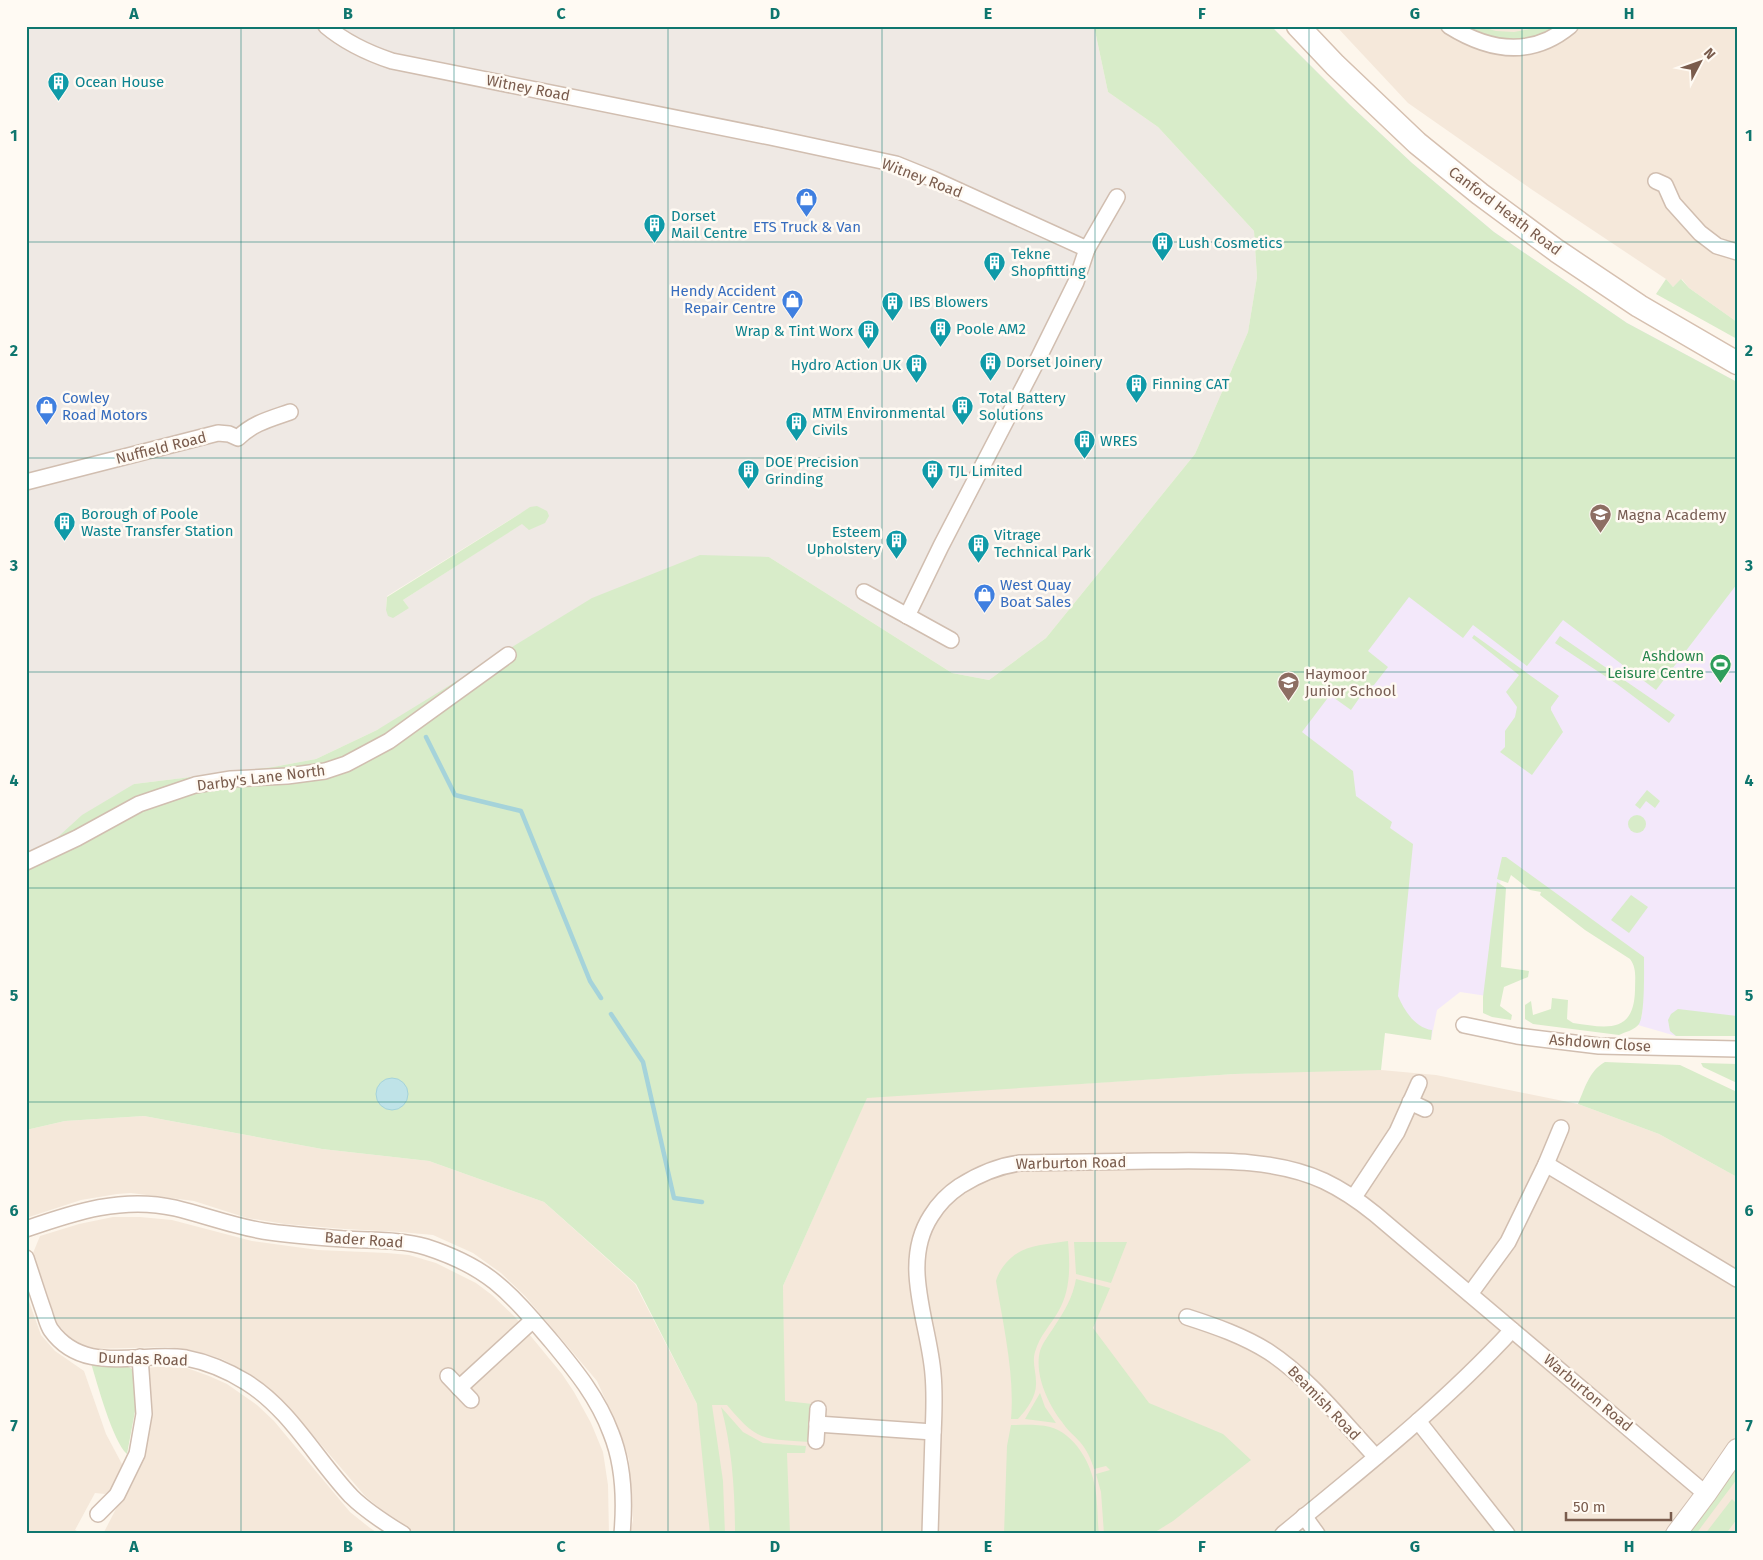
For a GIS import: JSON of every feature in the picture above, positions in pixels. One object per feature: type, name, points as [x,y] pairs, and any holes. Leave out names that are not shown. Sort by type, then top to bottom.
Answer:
[{"type":"main road","name":"Canford Heath Road","points":[[1298,26],[1335,66],[1417,143],[1480,194],[1557,251],[1631,301],[1737,363]]},
{"type":"street","name":"Witney Road","points":[[326,26],[340,38],[365,51],[392,61],[752,133],[896,164],[1087,249]]},
{"type":"street","points":[[1448,26],[1464,36],[1506,48],[1524,48],[1548,40],[1564,32],[1570,26]]},
{"type":"street","points":[[1656,181],[1665,185],[1673,203],[1700,233],[1716,246],[1737,252]]},
{"type":"street","points":[[907,616],[1047,342],[1076,282],[1087,249],[1116,197]]},
{"type":"street","name":"Nuffield Road","points":[[26,482],[218,433],[229,434],[238,438],[259,422],[290,412]]},
{"type":"street","points":[[864,592],[951,640]]},
{"type":"street","name":"Darby's Lane North","points":[[26,862],[77,838],[139,804],[195,785],[231,779],[287,776],[325,771],[346,764],[389,741],[508,655]]},
{"type":"street","name":"Ashdown Close","points":[[1464,1025],[1517,1036],[1599,1046],[1737,1049]]},
{"type":"street","points":[[1354,1197],[1394,1137],[1419,1083]]},
{"type":"street","points":[[1410,1102],[1425,1109]]},
{"type":"street","points":[[1470,1294],[1508,1242],[1546,1164],[1561,1128]]},
{"type":"street","name":"Warburton Road","points":[[930,1534],[934,1376],[919,1291],[917,1271],[918,1246],[924,1228],[940,1202],[954,1190],[973,1177],[1003,1166],[1020,1163],[1219,1160],[1293,1171],[1323,1181],[1354,1197],[1375,1214],[1706,1494]]},
{"type":"street","points":[[1546,1164],[1737,1279]]},
{"type":"street","name":"Bader Road","points":[[26,1229],[76,1212],[106,1206],[139,1205],[173,1208],[261,1231],[345,1239],[398,1241],[449,1255],[472,1266],[495,1281],[534,1320],[594,1396],[612,1435],[618,1456],[623,1488],[622,1534]]},
{"type":"street","name":"Dundas Road","points":[[26,1258],[50,1330],[67,1346],[85,1357],[109,1359],[140,1357],[186,1358],[209,1364],[246,1382],[264,1395],[282,1413],[351,1495],[366,1509],[403,1534]]},
{"type":"street","name":"Beamish Road","points":[[1187,1317],[1220,1328],[1268,1351],[1288,1366],[1376,1457]]},
{"type":"street","points":[[459,1388],[534,1320]]},
{"type":"street","points":[[1283,1534],[1418,1421],[1512,1330]]},
{"type":"street","points":[[98,1514],[117,1495],[137,1454],[144,1414],[140,1357]]},
{"type":"street","points":[[448,1376],[471,1400]]},
{"type":"street","points":[[816,1441],[817,1416],[933,1432]]},
{"type":"street","points":[[1418,1421],[1506,1534]]},
{"type":"street","points":[[1676,1534],[1737,1449]]},
{"type":"street","points":[[1304,1516],[1317,1534]]},
{"type":"shaded area","points":[[26,26],[1094,26],[1108,92],[1158,127],[1254,231],[1257,277],[1248,332],[1195,454],[1046,638],[989,680],[952,673],[769,557],[377,730],[316,759],[273,767],[134,784],[36,857],[26,861]],"holes":[[[521,513],[523,523],[403,600],[409,608],[386,610],[387,596]]]},
{"type":"shaded area","points":[[1271,26],[1350,105],[1412,163],[1494,232],[1627,323],[1737,382],[1737,1036],[1676,1036],[1638,1025],[1642,1015],[1644,965],[1503,859],[1487,996],[1460,992],[1437,1010],[1431,1040],[973,737],[1288,399]]},
{"type":"shaded area","points":[[1336,26],[1737,26],[1737,322],[1689,288],[1682,279],[1673,287],[1666,279],[1531,189],[1408,103]]},
{"type":"shaded area","points":[[1381,1070],[1436,1075],[1578,1104],[1659,1134],[1737,1177],[1737,1534],[630,1534],[633,1520],[629,1460],[622,1437],[597,1381],[525,1296],[501,1273],[473,1253],[433,1235],[285,1224],[247,1218],[194,1201],[131,1193],[81,1200],[26,1218],[26,1130],[65,1121],[144,1116],[322,1149],[429,1161],[544,1202],[635,1284],[697,1404],[784,1407],[783,1286],[867,1097],[1235,1074]]},
{"type":"shaded area","points":[[113,1217],[172,1220],[252,1241],[318,1250],[409,1255],[436,1263],[476,1283],[515,1317],[562,1374],[591,1423],[603,1452],[608,1485],[609,1534],[417,1534],[389,1516],[365,1496],[294,1413],[271,1390],[250,1374],[222,1359],[194,1351],[168,1347],[90,1349],[78,1344],[57,1323],[33,1253],[40,1236],[79,1224]]},
{"type":"shaded area","points":[[26,1293],[41,1335],[55,1351],[84,1371],[106,1434],[123,1466],[111,1489],[105,1494],[95,1493],[75,1530],[83,1534],[26,1534]]},
{"type":"shaded area","points":[[165,1366],[187,1368],[209,1376],[227,1384],[257,1405],[274,1421],[350,1512],[379,1534],[103,1534],[136,1470],[149,1428],[147,1368]]},
{"type":"green space","points":[[1094,26],[1271,26],[1350,105],[1412,163],[1494,232],[1627,323],[1737,382],[1737,584],[1656,690],[1563,620],[1527,666],[1473,625],[1463,638],[1409,597],[1368,651],[1388,667],[1374,685],[1367,687],[1351,710],[1330,695],[1302,732],[1353,771],[1356,796],[1392,822],[1390,828],[1413,844],[1398,996],[1403,1007],[1415,1022],[1426,1029],[1432,1030],[1431,1040],[1385,1033],[1381,1070],[1235,1074],[867,1098],[783,1286],[785,1401],[813,1404],[810,1442],[771,1439],[762,1436],[746,1426],[727,1405],[712,1405],[723,1481],[725,1534],[710,1534],[697,1404],[636,1284],[544,1202],[429,1161],[322,1149],[144,1116],[65,1121],[26,1130],[26,862],[36,857],[82,815],[134,784],[273,767],[316,759],[377,730],[592,598],[700,555],[769,557],[952,673],[989,680],[1046,638],[1195,454],[1248,332],[1257,277],[1254,231],[1158,127],[1108,92]]},
{"type":"green space","points":[[1462,26],[1478,26],[1496,31],[1514,32],[1558,26],[1531,40],[1502,43]]},
{"type":"green space","points":[[1666,279],[1673,287],[1681,279],[1689,288],[1737,322],[1737,339],[1656,294]]},
{"type":"green space","points":[[537,506],[547,511],[549,516],[545,523],[529,530],[522,524],[403,600],[409,608],[393,618],[388,616],[386,610],[387,597],[530,507]]},
{"type":"green space","points":[[1474,635],[1559,696],[1551,710],[1563,732],[1532,775],[1500,752],[1505,747],[1505,731],[1515,717],[1517,707],[1506,692],[1519,675],[1472,638]]},
{"type":"green space","points":[[1560,636],[1675,715],[1669,723],[1617,684],[1555,643]]},
{"type":"green space","points":[[1647,790],[1660,801],[1655,808],[1646,801],[1640,809],[1635,805]]},
{"type":"green space","points":[[1633,815],[1641,815],[1646,820],[1644,831],[1633,833],[1628,828],[1628,820]]},
{"type":"green space","points":[[1502,857],[1506,857],[1644,957],[1644,992],[1641,1019],[1635,1028],[1619,1035],[1533,1024],[1525,1019],[1525,1005],[1531,1001],[1533,1015],[1551,1009],[1552,998],[1568,1000],[1567,1019],[1573,1023],[1597,1026],[1616,1025],[1624,1021],[1630,1014],[1635,990],[1635,970],[1630,959],[1585,930],[1540,895],[1541,892],[1530,890],[1511,875],[1508,883],[1497,879]]},
{"type":"green space","points":[[1497,882],[1506,888],[1501,967],[1529,971],[1528,977],[1504,987],[1500,1006],[1512,1015],[1511,1020],[1492,1017],[1483,1013],[1483,997]]},
{"type":"green space","points":[[1631,895],[1648,907],[1629,933],[1611,920]]},
{"type":"green space","points":[[1678,1009],[1737,1016],[1737,1036],[1676,1036],[1670,1031],[1668,1020],[1671,1014]]},
{"type":"green space","points":[[1605,1062],[1680,1065],[1737,1092],[1737,1177],[1659,1134],[1578,1104],[1591,1075]]},
{"type":"green space","points":[[1701,1063],[1737,1064],[1737,1083],[1703,1067]]},
{"type":"green space","points":[[1068,1241],[1069,1269],[1065,1295],[1055,1317],[1042,1336],[1034,1356],[1035,1392],[1028,1407],[1018,1419],[1011,1419],[1010,1367],[996,1281],[1006,1263],[1019,1252],[1034,1246]]},
{"type":"green space","points":[[1074,1242],[1127,1242],[1111,1283],[1076,1274]]},
{"type":"green space","points":[[1076,1279],[1110,1288],[1093,1328],[1149,1403],[1223,1434],[1251,1460],[1173,1521],[1152,1534],[1104,1534],[1101,1492],[1096,1474],[1110,1470],[1106,1466],[1094,1469],[1085,1448],[1064,1425],[1052,1407],[1041,1379],[1039,1369],[1040,1351],[1068,1304]]},
{"type":"green space","points":[[91,1363],[105,1366],[123,1364],[134,1370],[136,1406],[127,1454],[116,1438]]},
{"type":"green space","points":[[1040,1393],[1045,1407],[1056,1423],[1025,1419]]},
{"type":"green space","points":[[721,1407],[743,1432],[763,1443],[806,1446],[805,1453],[787,1453],[790,1534],[735,1534],[732,1469]]},
{"type":"green space","points":[[1011,1425],[1050,1427],[1067,1436],[1074,1443],[1086,1459],[1093,1478],[1097,1498],[1099,1534],[1004,1534],[1007,1446]]},
{"type":"green space","points":[[1737,1460],[1737,1479],[1696,1534],[1684,1534]]},
{"type":"green space","points":[[1732,1499],[1737,1504],[1737,1519],[1728,1531],[1731,1534],[1705,1534]]},
{"type":"water","points":[[392,1078],[398,1079],[403,1083],[407,1088],[407,1100],[403,1105],[398,1109],[392,1110],[386,1109],[381,1105],[377,1100],[376,1094],[377,1088],[381,1083],[386,1079]]},
{"type":"waterway","points":[[426,737],[455,795],[521,811],[590,981],[601,998]]},
{"type":"waterway","points":[[611,1014],[643,1062],[674,1198],[702,1202]]},
{"type":"place","name":"Ocean House","points":[[59,101]]},
{"type":"place","name":"ETS Truck & Van","points":[[807,217]]},
{"type":"place","name":"Dorset Mail Centre","points":[[655,244]]},
{"type":"place","name":"Lush Cosmetics","points":[[1162,262]]},
{"type":"place","name":"Tekne Shopfitting","points":[[995,282]]},
{"type":"place","name":"Hendy Accident Repair Centre","points":[[792,319]]},
{"type":"place","name":"IBS Blowers","points":[[893,321]]},
{"type":"place","name":"Poole AM2","points":[[940,348]]},
{"type":"place","name":"Wrap & Tint Worx","points":[[869,350]]},
{"type":"place","name":"Dorset Joinery","points":[[990,381]]},
{"type":"place","name":"Hydro Action UK","points":[[917,384]]},
{"type":"place","name":"Finning CAT","points":[[1136,403]]},
{"type":"place","name":"Cowley Road Motors","points":[[46,426]]},
{"type":"place","name":"Total Battery Solutions","points":[[963,426]]},
{"type":"place","name":"MTM Environmental Civils","points":[[796,441]]},
{"type":"place","name":"WRES","points":[[1084,460]]},
{"type":"place","name":"DOE Precision Grinding","points":[[749,490]]},
{"type":"place","name":"TJL Limited","points":[[932,490]]},
{"type":"place","name":"Magna Academy","points":[[1601,534]]},
{"type":"place","name":"Borough of Poole Waste Transfer Station","points":[[65,542]]},
{"type":"place","name":"Esteem Upholstery","points":[[897,560]]},
{"type":"place","name":"Vitrage Technical Park","points":[[978,563]]},
{"type":"place","name":"West Quay Boat Sales","points":[[984,613]]},
{"type":"place","name":"Ashdown Leisure Centre","points":[[1720,684]]},
{"type":"place","name":"Haymoor Junior School","points":[[1289,702]]}]
